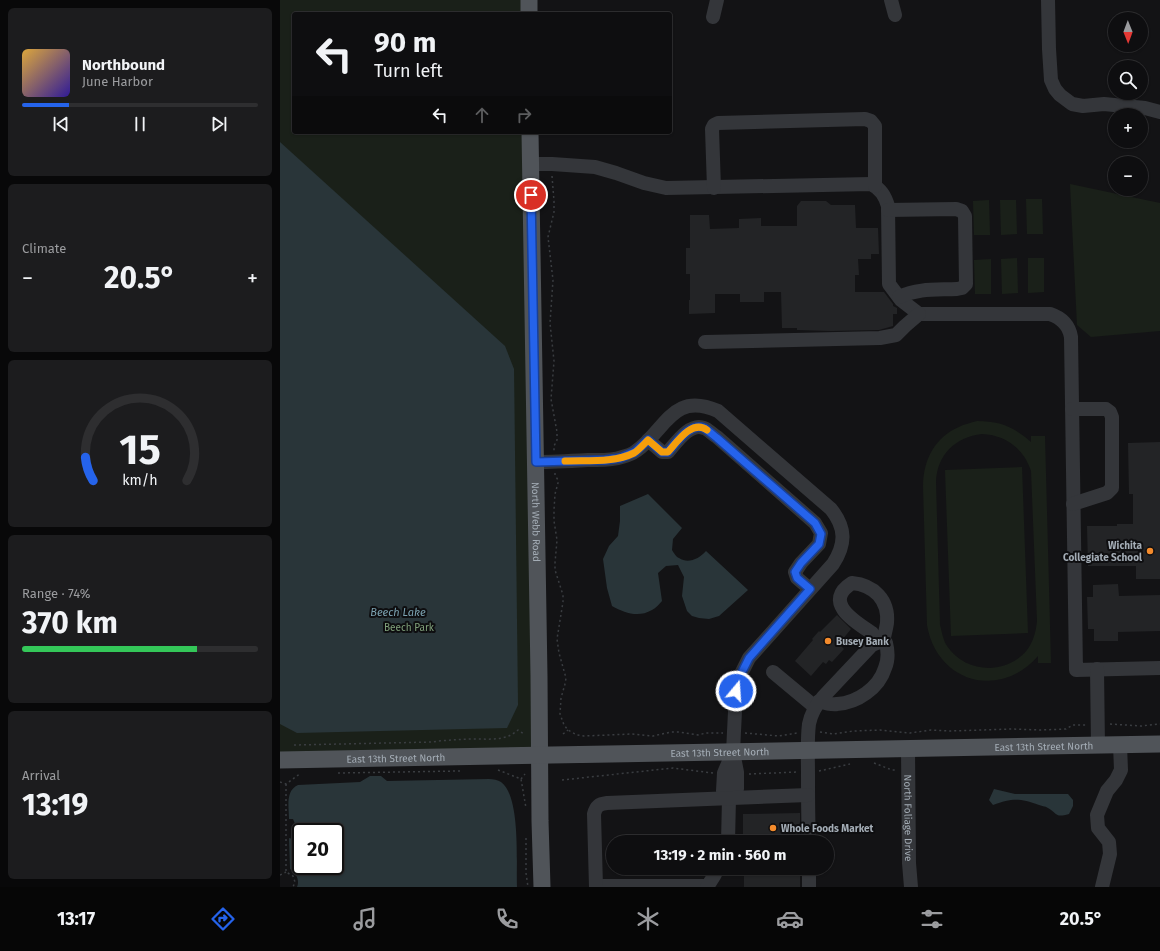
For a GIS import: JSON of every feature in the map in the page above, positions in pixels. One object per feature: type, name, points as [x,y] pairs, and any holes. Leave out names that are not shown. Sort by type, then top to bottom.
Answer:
[{"type":"main road","points":[[529,0],[529,12]]},
{"type":"main road","name":"North Webb Road","points":[[530,134],[542,887]]},
{"type":"main road","name":"East 13th Street North","points":[[280,760],[1160,744]]},
{"type":"street","points":[[713,17],[717,0]]},
{"type":"street","points":[[891,0],[895,15]]},
{"type":"street","points":[[1048,0],[1051,80],[1054,89],[1072,104],[1083,106],[1104,104],[1145,108],[1160,112]]},
{"type":"street","points":[[714,188],[712,129],[714,125],[718,123],[865,119],[871,121],[875,126],[875,186]]},
{"type":"street","points":[[531,164],[596,167],[644,183],[666,188],[871,184],[878,188],[885,198],[888,210],[889,284],[899,297],[919,314],[1050,314],[1062,319],[1070,329],[1071,337],[1076,670],[1160,668]]},
{"type":"street","points":[[888,210],[956,210],[962,211],[965,216],[966,284],[962,288],[957,289],[922,290],[910,292],[899,297]]},
{"type":"street","points":[[705,342],[880,338],[896,335],[919,314]]},
{"type":"street","points":[[536,462],[605,460],[620,458],[635,452],[663,423],[682,408],[691,405],[700,405],[718,411],[831,509],[837,516],[842,531],[842,545],[839,554],[832,564],[749,658],[741,674],[736,691],[733,752],[724,773],[723,791],[729,798],[728,835]]},
{"type":"street","points":[[1072,409],[1106,409],[1110,412],[1112,417],[1112,488],[1107,493],[1074,504]]},
{"type":"street","points":[[648,440],[662,452],[668,452],[685,432],[695,427],[703,427],[815,523],[821,534],[819,544],[801,563],[795,572],[797,578],[810,589]]},
{"type":"street","points":[[763,478],[776,462]]},
{"type":"street","points":[[773,672],[817,704],[842,704],[855,700],[865,694],[871,689],[883,673],[886,667],[886,644],[879,642],[869,648],[817,704],[810,724],[809,732],[809,835]]},
{"type":"street","points":[[1097,669],[1098,746]]},
{"type":"street","points":[[1102,887],[1110,854],[1108,842],[1098,828],[1097,815],[1107,791],[1116,780],[1121,770],[1120,745]]},
{"type":"street","name":"North Foliage Drive","points":[[908,749],[909,862],[911,887]]},
{"type":"street","points":[[714,875],[707,887],[596,886],[594,814],[596,807],[600,804],[607,803],[808,795]]},
{"type":"street","points":[[809,875],[809,887]]},
{"type":"path","points":[[552,164],[554,212],[548,237],[553,280],[550,323],[554,361],[552,399],[557,432],[557,440],[554,446],[555,475],[558,480],[554,510],[557,540],[555,570],[563,595],[558,639],[559,653],[566,678],[561,698],[560,714],[564,725],[568,730],[577,735],[584,736],[632,734],[653,736],[675,732],[698,735],[706,733],[734,733],[779,736],[809,732],[833,734],[854,731],[880,730],[910,733],[931,730],[1041,730],[1066,729],[1074,725],[1119,724],[1141,726],[1160,724]]},
{"type":"path","points":[[293,746],[495,739],[512,735],[518,730],[524,734]]},
{"type":"path","points":[[563,734],[568,730]]},
{"type":"path","points":[[492,770],[500,770],[521,779]]},
{"type":"path","points":[[338,773],[461,771]]},
{"type":"path","points":[[286,784],[301,773]]},
{"type":"path","points":[[524,774],[521,779],[526,812]]},
{"type":"path","points":[[280,782],[286,784]]},
{"type":"path","points":[[286,784],[286,872]]},
{"type":"path","points":[[526,835],[526,873],[528,887]]},
{"type":"path","points":[[280,875],[286,872]]},
{"type":"path","points":[[286,872],[293,876],[295,882],[293,887]]},
{"type":"green space","name":"Beech Lake","points":[[280,0],[527,0],[527,12],[292,12],[292,134],[529,134],[540,756],[280,760]]},
{"type":"green space","points":[[1070,184],[1108,192],[1108,196],[1127,196],[1160,203],[1160,331],[1091,337],[1077,325]]},
{"type":"green space","points":[[1026,199],[1042,199],[1043,234],[1027,234]]},
{"type":"green space","points":[[989,200],[990,235],[974,235],[973,201]]},
{"type":"green space","points":[[1000,200],[1016,200],[1017,234],[1001,235]]},
{"type":"green space","points":[[1017,258],[1018,293],[1002,294],[1001,259]]},
{"type":"green space","points":[[1028,258],[1044,258],[1044,292],[1028,293]]},
{"type":"green space","points":[[991,259],[991,294],[975,294],[974,260]]},
{"type":"green space","points":[[977,421],[993,422],[1006,426],[1019,432],[1031,442],[1031,436],[1045,436],[1051,663],[1038,663],[1038,656],[1023,670],[1006,678],[989,681],[972,679],[956,672],[943,660],[933,645],[927,625],[923,486],[925,467],[932,450],[943,437],[961,426]],"holes":[[[982,434],[991,435],[1006,440],[1019,450],[1024,456],[1031,471],[1037,621],[1035,633],[1027,650],[1008,664],[986,668],[964,662],[955,655],[944,641],[940,625],[936,482],[937,472],[944,456],[956,443],[972,436]]]},
{"type":"green space","points":[[1022,467],[1028,633],[951,636],[945,470]]},
{"type":"water","name":"Beech Lake","points":[[280,142],[505,346],[514,369],[518,705],[507,728],[297,733],[280,724]]},
{"type":"water","points":[[648,494],[682,528],[673,539],[672,550],[677,557],[682,560],[690,561],[706,551],[748,590],[719,616],[709,619],[699,618],[692,616],[687,611],[682,596],[684,577],[678,565],[666,566],[658,573],[662,601],[653,609],[642,614],[632,614],[612,606],[607,588],[603,559],[609,546],[618,536],[620,506]]},
{"type":"water","points":[[370,776],[381,776],[387,781],[489,779],[501,782],[512,801],[515,815],[517,887],[297,887],[298,882],[296,875],[344,875],[344,823],[295,823],[293,819],[289,819],[289,795],[298,785],[360,782]]},
{"type":"water","points":[[994,789],[1015,794],[1068,794],[1073,800],[1073,806],[1069,814],[1061,816],[1057,815],[1046,807],[1021,800],[1011,800],[993,805],[989,800]]},
{"type":"water","points":[[289,838],[292,839],[292,871],[290,869]]},
{"type":"building","points":[[801,201],[826,201],[831,205],[855,205],[856,228],[878,228],[879,254],[871,254],[871,259],[858,259],[859,275],[855,275],[855,292],[884,292],[893,306],[897,308],[897,314],[893,314],[893,326],[879,330],[831,331],[782,328],[781,292],[764,292],[764,302],[740,302],[740,294],[715,294],[715,313],[689,314],[690,274],[686,274],[686,248],[690,248],[690,215],[709,215],[710,229],[739,228],[739,219],[761,218],[761,226],[797,226],[797,206]]},
{"type":"building","points":[[1160,442],[1160,579],[1136,579],[1136,566],[1088,566],[1087,526],[1117,526],[1117,524],[1133,524],[1133,494],[1129,494],[1128,443]]},
{"type":"building","points":[[1118,584],[1119,596],[1160,595],[1160,631],[1118,632],[1118,641],[1094,641],[1094,629],[1088,629],[1087,597],[1093,597],[1093,585]]},
{"type":"building","name":"Busey Bank","points":[[837,615],[851,629],[842,640],[844,642],[841,646],[844,649],[832,662],[829,660],[826,664],[823,662],[811,676],[795,661],[819,631],[820,632]]},
{"type":"building","name":"Whole Foods Market","points":[[800,813],[800,835],[743,835],[743,814]]},
{"type":"building","points":[[744,875],[800,875],[800,887],[744,887]]},
{"type":"slow traffic","points":[[565,461],[620,458],[635,452],[648,440],[662,452],[668,452],[685,432],[695,427],[703,427],[707,430]]},
{"type":"place","name":"Wichita Collegiate School","points":[[1150,551]]},
{"type":"place","name":"Busey Bank","points":[[828,641]]},
{"type":"place","name":"Whole Foods Market","points":[[773,828]]},
{"type":"route","points":[[531,195],[536,462],[605,460],[620,458],[635,452],[648,440],[662,452],[668,452],[685,432],[695,427],[703,427],[815,523],[821,534],[819,544],[801,563],[795,572],[797,578],[810,589],[749,658],[741,674],[736,691]]},
{"type":"park label","name":"Beech Park","points":[[409,627]]}]
